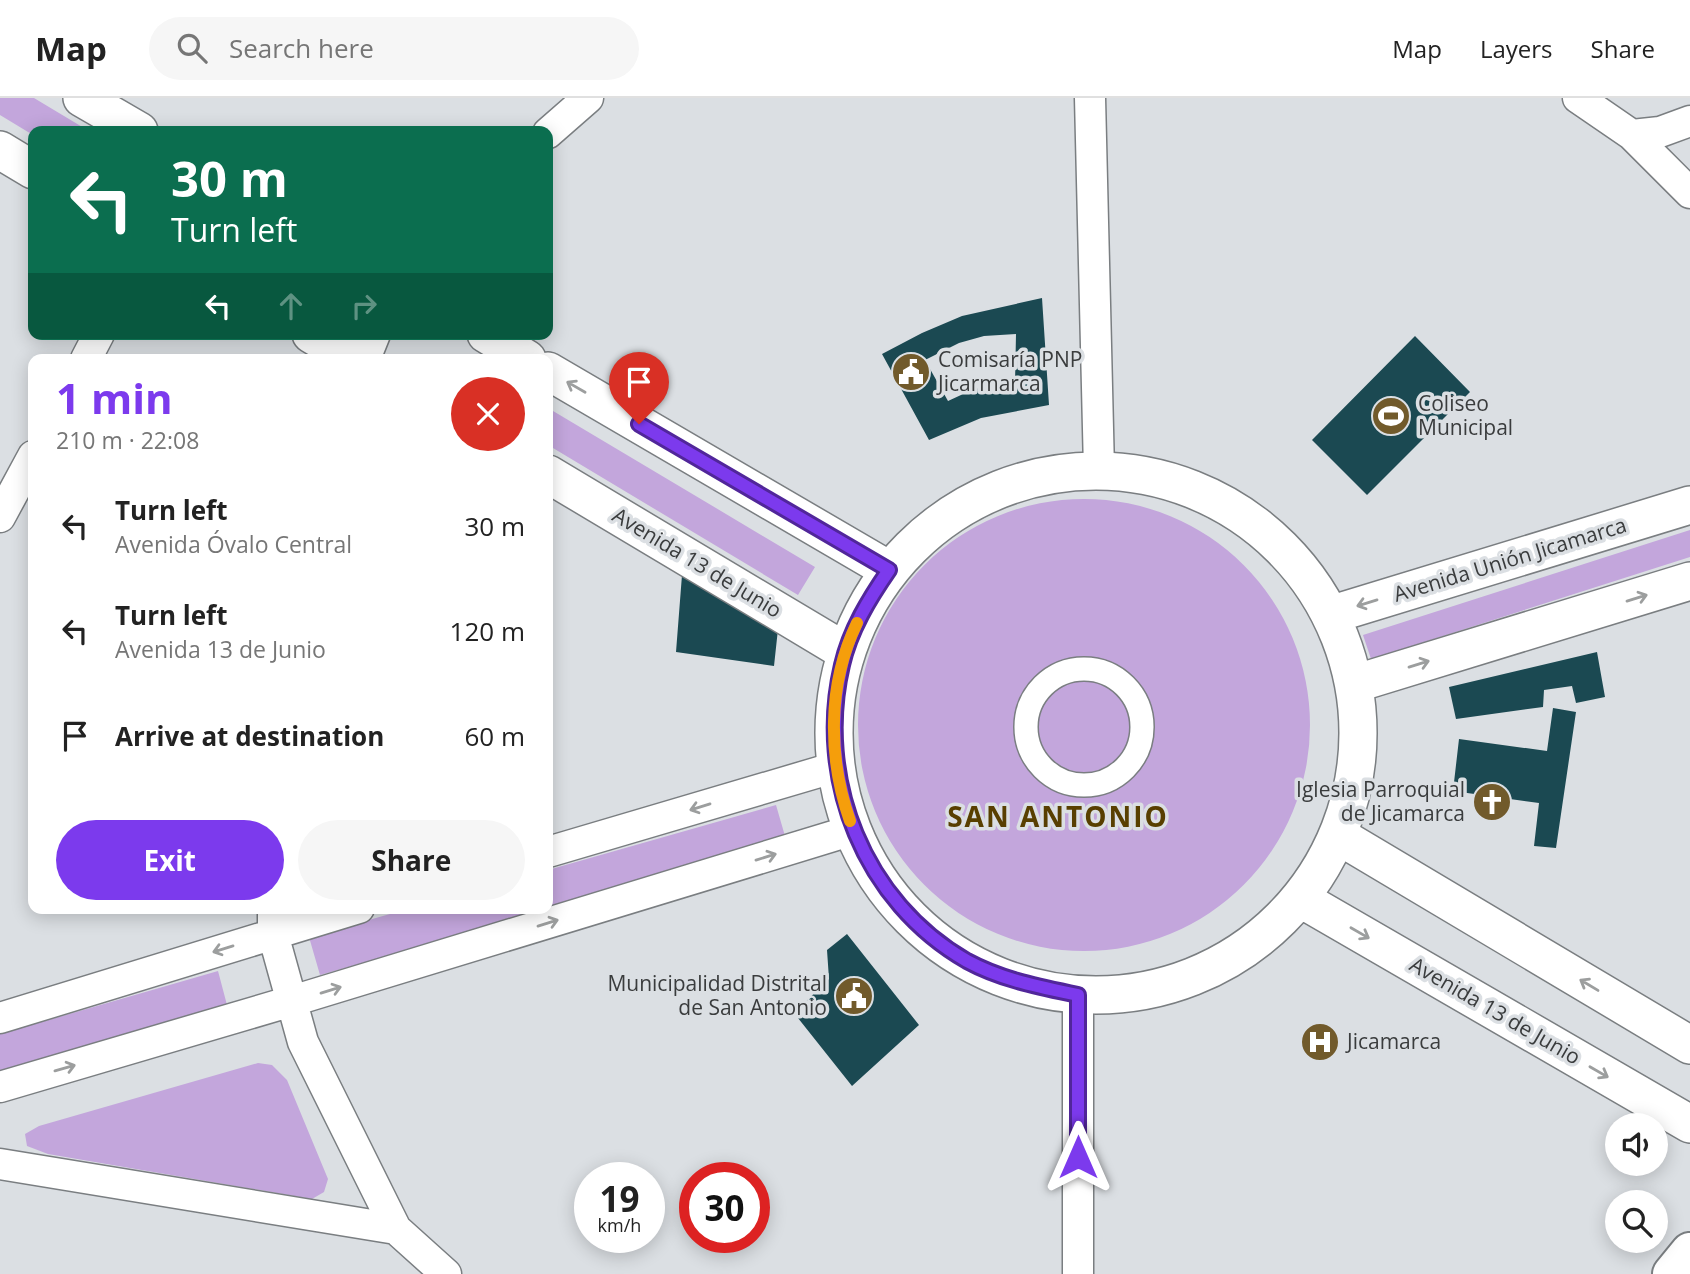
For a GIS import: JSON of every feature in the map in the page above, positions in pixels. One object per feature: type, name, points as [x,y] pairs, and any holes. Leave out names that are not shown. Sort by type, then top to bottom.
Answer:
[{"type":"main road","points":[[1672,1274],[1690,1252]]},
{"type":"street","points":[[82,98],[130,126]]},
{"type":"street","points":[[553,129],[588,98]]},
{"type":"street","points":[[1090,98],[1099,470]]},
{"type":"street","points":[[1578,98],[1632,135],[1690,193]]},
{"type":"street","points":[[1632,135],[1660,132],[1690,121]]},
{"type":"street","points":[[0,150],[28,167]]},
{"type":"street","points":[[322,340],[345,354]]},
{"type":"street","points":[[496,340],[519,354]]},
{"type":"street","points":[[553,374],[889,570]]},
{"type":"street","points":[[0,517],[28,465]]},
{"type":"street","points":[[1099,470],[1156,477],[1210,496],[1258,527],[1299,567],[1330,615],[1354,684],[1358,761],[1339,836],[1301,899],[1256,943],[1202,974],[1141,992],[1078,995],[1021,984],[999,975],[967,961],[919,926],[881,882],[853,830],[842,799],[833,732],[836,697],[846,652],[869,599],[889,570],[931,527],[982,495],[1039,476],[1099,470]]},
{"type":"street","name":"Avenida 13 de Junio","points":[[553,477],[846,652]]},
{"type":"street","name":"Avenida Unión Jicamarca","points":[[1330,615],[1690,505]]},
{"type":"street","points":[[1354,684],[1690,581]]},
{"type":"street","points":[[1079,668],[1114,676],[1128,687],[1138,702],[1143,719],[1137,754],[1126,768],[1097,785],[1080,786],[1063,782],[1048,773],[1028,745],[1026,728],[1028,711],[1035,695],[1046,682],[1061,673],[1079,668]]},
{"type":"street","points":[[553,851],[836,767]]},
{"type":"street","points":[[0,1087],[292,1002],[853,830]]},
{"type":"street","points":[[1339,836],[1690,1045]]},
{"type":"street","name":"Avenida 13 de Junio","points":[[1301,899],[1690,1124]]},
{"type":"street","points":[[0,1018],[273,921],[319,914]]},
{"type":"street","points":[[273,921],[303,1042],[396,1229],[446,1274]]},
{"type":"street","points":[[1078,995],[1079,1274]]},
{"type":"street","points":[[0,1164],[396,1229]]},
{"type":"shaded area","points":[[0,98],[34,98],[81,126],[28,126],[28,132],[0,115]]},
{"type":"shaded area","points":[[553,411],[815,567],[798,595],[553,448]]},
{"type":"shaded area","points":[[1084,499],[1128,503],[1171,516],[1210,537],[1244,565],[1272,599],[1293,638],[1306,681],[1310,725],[1306,769],[1293,812],[1272,851],[1244,885],[1210,913],[1171,934],[1128,947],[1084,951],[1040,947],[997,934],[958,913],[924,885],[896,851],[875,812],[862,769],[858,725],[862,681],[875,638],[896,599],[924,565],[958,537],[997,516],[1040,503]]},
{"type":"shaded area","points":[[1690,530],[1690,557],[1371,659],[1363,635]]},
{"type":"shaded area","points":[[776,805],[787,843],[553,909],[553,869]]},
{"type":"shaded area","points":[[390,914],[536,914],[320,975],[309,937]]},
{"type":"shaded area","points":[[218,971],[227,1005],[0,1071],[0,1034]]},
{"type":"shaded area","points":[[258,1063],[272,1065],[287,1080],[328,1179],[324,1192],[312,1199],[48,1154],[27,1146],[25,1134],[39,1126]]},
{"type":"building","name":"Comisaría PNP Jicarmarca","points":[[1042,298],[1049,405],[981,418],[929,440],[882,354],[962,316]],"holes":[[[1016,334],[1015,383],[974,389],[948,401],[925,360],[959,343],[984,336]]]},
{"type":"building","name":"Coliseo Municipal","points":[[1415,336],[1470,392],[1367,495],[1312,440]]},
{"type":"building","points":[[682,575],[778,629],[774,666],[676,652]]},
{"type":"building","points":[[1597,652],[1605,697],[1576,703],[1572,686],[1544,690],[1543,707],[1456,719],[1449,687]]},
{"type":"building","points":[[1553,708],[1576,712],[1556,848],[1534,846],[1539,803],[1453,791],[1459,739],[1547,751]]},
{"type":"building","name":"Municipalidad Distrital de San Antonio","points":[[847,934],[919,1025],[852,1086],[794,1013],[829,979],[827,950]]},
{"type":"slow traffic","points":[[850,821],[842,799],[833,732],[842,663],[857,623]]},
{"type":"place","name":"Comisaría PNP Jicarmarca","points":[[911,372]]},
{"type":"place","name":"Coliseo Municipal","points":[[1391,416]]},
{"type":"place","name":"Iglesia Parroquial de Jicamarca","points":[[1492,802]]},
{"type":"place","name":"Municipalidad Distrital de San Antonio","points":[[854,996]]},
{"type":"place","name":"Jicamarca","points":[[1320,1042]]},
{"type":"district","name":"SAN ANTONIO","points":[[1058,817]]},
{"type":"route","points":[[639,424],[889,570],[869,599],[842,663],[833,732],[842,799],[853,830],[881,882],[919,926],[967,961],[1021,984],[1078,995],[1078,1157]]}]
